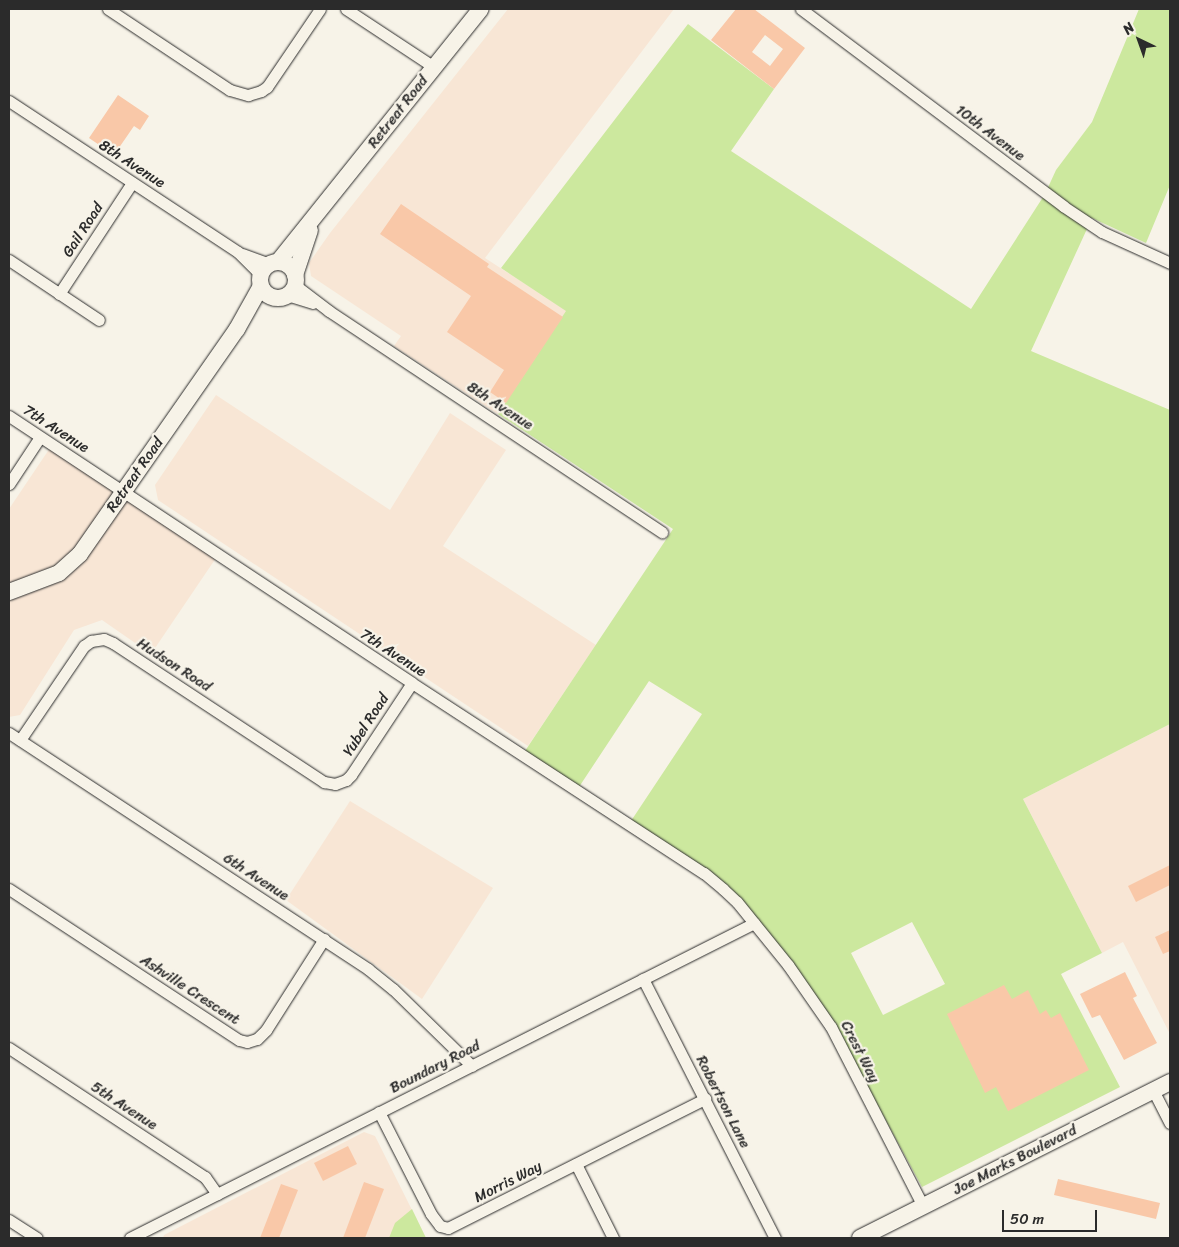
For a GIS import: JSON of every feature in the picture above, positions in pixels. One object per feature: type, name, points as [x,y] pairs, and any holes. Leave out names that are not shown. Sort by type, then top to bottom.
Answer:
[{"type":"main road","name":"Retreat Road","points":[[9,592],[54,576],[69,566],[85,548],[237,329],[267,272],[316,216],[481,9]]},
{"type":"main road","name":"Retreat Road","points":[[237,329],[288,288],[316,216]]},
{"type":"main road","points":[[288,265],[288,288],[265,292],[267,272],[288,265]]},
{"type":"main road","name":"Joe Marks Boulevard","points":[[860,1238],[1170,1082]]},
{"type":"street","points":[[108,9],[230,90],[248,95],[261,92],[267,87],[320,9]]},
{"type":"street","points":[[346,9],[434,67]]},
{"type":"street","name":"10th Avenue","points":[[801,9],[1063,206],[1102,232],[1170,263]]},
{"type":"street","name":"8th Avenue","points":[[9,101],[267,272]]},
{"type":"street","name":"Gail Road","points":[[59,294],[132,182]]},
{"type":"street","points":[[9,260],[99,320]]},
{"type":"street","name":"8th Avenue","points":[[288,288],[321,306],[662,532]]},
{"type":"street","name":"7th Avenue","points":[[9,416],[412,683],[704,873],[731,896],[754,922]]},
{"type":"street","points":[[9,484],[40,437]]},
{"type":"street","name":"Hudson Road","points":[[20,740],[84,646],[91,641],[104,639],[113,643],[324,782],[332,784],[343,782]]},
{"type":"street","name":"Yubel Road","points":[[343,782],[351,775],[412,683]]},
{"type":"street","name":"6th Avenue","points":[[9,733],[324,939],[393,989],[472,1066]]},
{"type":"street","name":"Ashville Crescent","points":[[9,889],[239,1040],[246,1042],[257,1039],[266,1030],[324,939]]},
{"type":"street","name":"Boundary Road","points":[[130,1238],[143,1236],[217,1194],[754,922]]},
{"type":"street","name":"Crest Way","points":[[754,922],[809,993],[831,1027],[923,1206]]},
{"type":"street","name":"Robertson Lane","points":[[643,979],[775,1238]]},
{"type":"street","name":"5th Avenue","points":[[9,1048],[205,1177],[217,1194]]},
{"type":"street","points":[[1154,1090],[1170,1123]]},
{"type":"street","name":"Morris Way","points":[[379,1112],[431,1214],[444,1227],[454,1226],[705,1100]]},
{"type":"street","points":[[576,1164],[613,1238]]},
{"type":"street","points":[[9,1220],[37,1238]]},
{"type":"shaded area","points":[[508,9],[674,9],[485,258],[567,311],[498,414],[394,346],[401,336],[311,276],[309,263],[330,233]]},
{"type":"shaded area","points":[[216,395],[390,510],[450,413],[506,450],[443,546],[596,645],[528,746],[158,500],[155,485]]},
{"type":"shaded area","points":[[52,445],[218,555],[151,654],[102,620],[74,630],[20,715],[9,717],[9,509]]},
{"type":"shaded area","points":[[1170,724],[1170,1034],[1123,942],[1102,953],[1023,799]]},
{"type":"shaded area","points":[[350,801],[493,888],[422,999],[286,900]]},
{"type":"shaded area","points":[[364,1132],[375,1136],[426,1238],[163,1238],[164,1235]]},
{"type":"green space","points":[[1139,9],[1170,9],[1170,185],[1146,243],[1092,218],[1031,351],[1170,410],[1170,724],[1023,799],[1102,953],[1061,974],[1120,1087],[922,1187],[834,1025],[739,901],[631,821],[702,714],[649,681],[579,787],[525,751],[673,529],[498,414],[566,311],[501,268],[688,24],[774,89],[731,151],[971,309],[1045,194],[1056,170],[1092,122]],"holes":[[[912,922],[945,984],[883,1015],[851,953]]]},
{"type":"green space","points":[[412,1209],[426,1238],[389,1238],[395,1223]]},
{"type":"building","points":[[736,9],[754,9],[805,48],[774,89],[711,40]],"holes":[[[765,35],[783,49],[770,66],[752,52]]]},
{"type":"building","points":[[118,95],[149,116],[140,130],[134,126],[114,155],[89,138]]},
{"type":"building","points":[[401,204],[489,264],[487,267],[563,317],[506,403],[490,392],[504,370],[447,332],[471,296],[380,234]]},
{"type":"building","points":[[1170,865],[1170,885],[1136,902],[1128,886]]},
{"type":"building","points":[[1170,930],[1170,951],[1163,954],[1155,937]]},
{"type":"building","points":[[1125,972],[1137,996],[1133,998],[1157,1043],[1124,1060],[1100,1015],[1092,1018],[1080,994]]},
{"type":"building","points":[[1004,985],[1012,999],[1028,990],[1040,1014],[1046,1010],[1051,1018],[1060,1013],[1089,1070],[1008,1111],[996,1087],[985,1093],[947,1014]]},
{"type":"building","points":[[348,1146],[357,1164],[323,1181],[314,1163]]},
{"type":"building","points":[[1058,1179],[1160,1203],[1156,1219],[1054,1195]]},
{"type":"building","points":[[364,1182],[384,1189],[365,1238],[343,1238]]},
{"type":"building","points":[[281,1184],[298,1190],[279,1238],[260,1238]]}]
